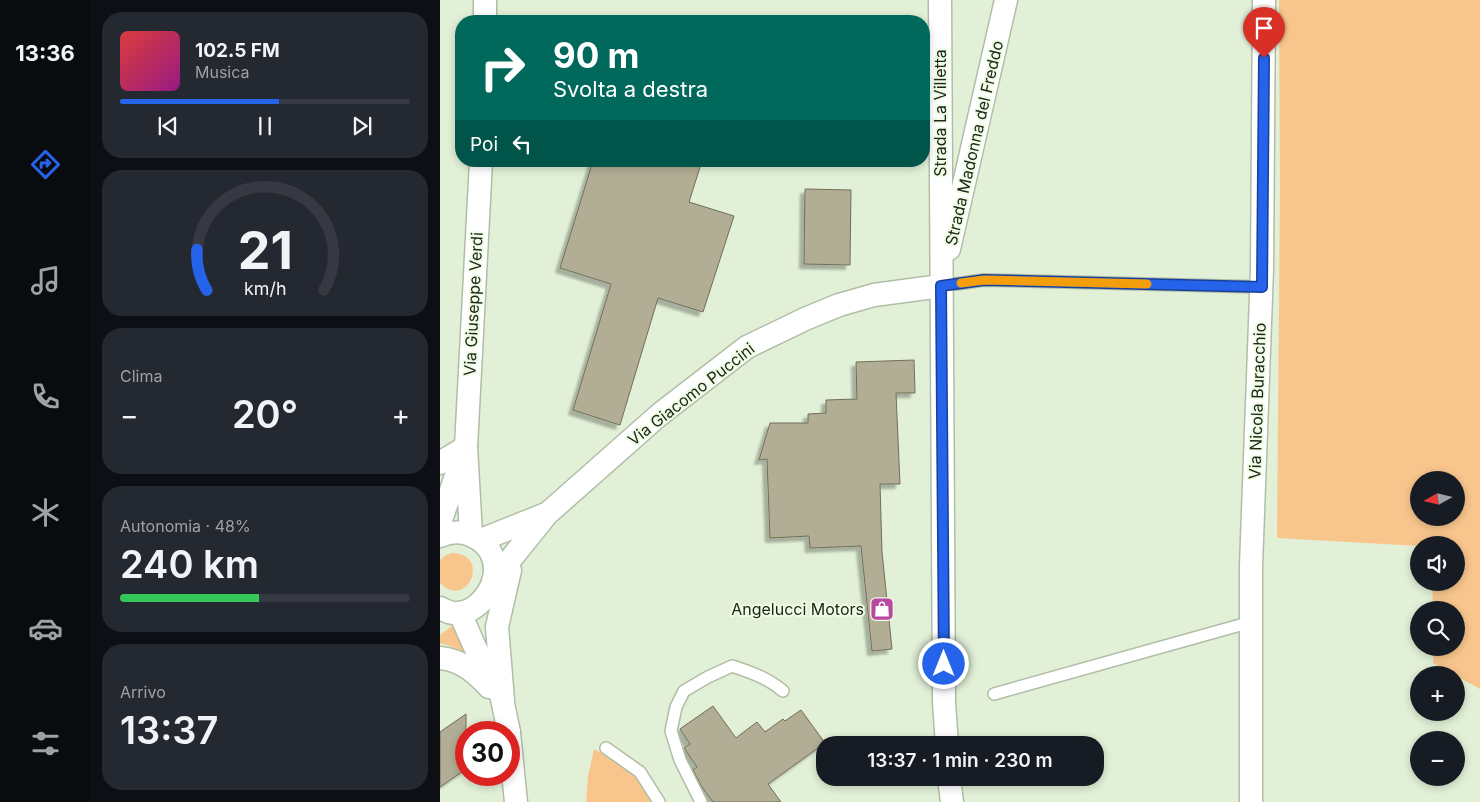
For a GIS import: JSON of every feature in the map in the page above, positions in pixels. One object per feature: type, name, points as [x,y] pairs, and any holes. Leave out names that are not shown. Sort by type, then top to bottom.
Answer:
[{"type":"street","points":[[484,15],[485,0]]},
{"type":"street","name":"Strada La Villetta","points":[[940,0],[941,286]]},
{"type":"street","name":"Strada Madonna del Freddo","points":[[941,286],[1006,0]]},
{"type":"street","name":"Via Nicola Buracchio","points":[[1252,802],[1251,566],[1262,287],[1264,0]]},
{"type":"street","name":"Via Giuseppe Verdi","points":[[476,537],[466,447],[481,167]]},
{"type":"street","points":[[941,286],[946,736]]},
{"type":"street","name":"Via Giacomo Puccini","points":[[454,612],[483,600],[493,580],[547,514],[659,415],[747,347],[805,318],[839,305],[874,295],[941,286]]},
{"type":"street","points":[[440,463],[466,447]]},
{"type":"street","name":"Via Giuseppe Verdi","points":[[440,523],[466,447]]},
{"type":"street","name":"Via Giacomo Puccini","points":[[476,537],[547,514]]},
{"type":"street","points":[[440,536],[452,532],[476,537],[487,548],[493,560],[495,569],[493,580]]},
{"type":"street","points":[[506,721],[502,700],[497,627],[514,556]]},
{"type":"street","points":[[454,612],[474,644],[502,700]]},
{"type":"street","points":[[440,658],[457,662],[476,673],[502,700]]},
{"type":"street","points":[[514,786],[516,802]]},
{"type":"street","points":[[950,786],[952,802]]},
{"type":"lane","points":[[941,286],[984,280],[1262,287]]},
{"type":"lane","points":[[994,694],[1251,622]]},
{"type":"lane","points":[[701,802],[680,760],[671,731],[676,707],[684,691],[732,666],[775,684],[783,691]]},
{"type":"lane","points":[[606,748],[640,772],[659,802]]},
{"type":"shaded area","points":[[1279,0],[1480,0],[1480,689],[1465,681],[1465,666],[1438,666],[1433,663],[1433,656],[1465,656],[1465,601],[1433,601],[1432,591],[1465,591],[1465,536],[1410,536],[1410,545],[1277,538],[1280,188]]},
{"type":"shaded area","points":[[452,553],[464,556],[471,562],[473,570],[471,579],[466,586],[459,590],[450,590],[440,583],[440,560]]},
{"type":"shaded area","points":[[453,625],[475,659],[453,647],[440,643],[440,635]]},
{"type":"shaded area","points":[[594,749],[619,762],[638,776],[657,802],[586,802],[588,776]]},
{"type":"building","points":[[591,167],[700,167],[689,202],[734,216],[703,312],[658,298],[620,425],[573,410],[611,284],[560,268]]},
{"type":"building","points":[[805,189],[851,190],[850,265],[804,264]]},
{"type":"building","points":[[914,360],[915,393],[896,393],[900,484],[880,484],[882,552],[892,649],[872,651],[861,546],[810,548],[809,536],[770,538],[767,459],[759,460],[770,423],[808,423],[808,414],[826,413],[826,400],[857,399],[856,362]]},
{"type":"building","points":[[713,706],[736,738],[757,722],[765,732],[783,719],[785,721],[801,710],[820,736],[816,736],[816,749],[768,784],[781,802],[713,802],[693,770],[697,767],[684,748],[690,744],[680,729]]},
{"type":"building","points":[[466,714],[466,721],[456,721]]},
{"type":"building","points":[[455,722],[455,777],[440,787],[440,732]]},
{"type":"slow traffic","points":[[961,283],[984,280],[1147,284]]},
{"type":"place","name":"Angelucci Motors","points":[[882,609]]},
{"type":"route","points":[[944,664],[941,286],[984,280],[1262,287],[1264,58]]}]
